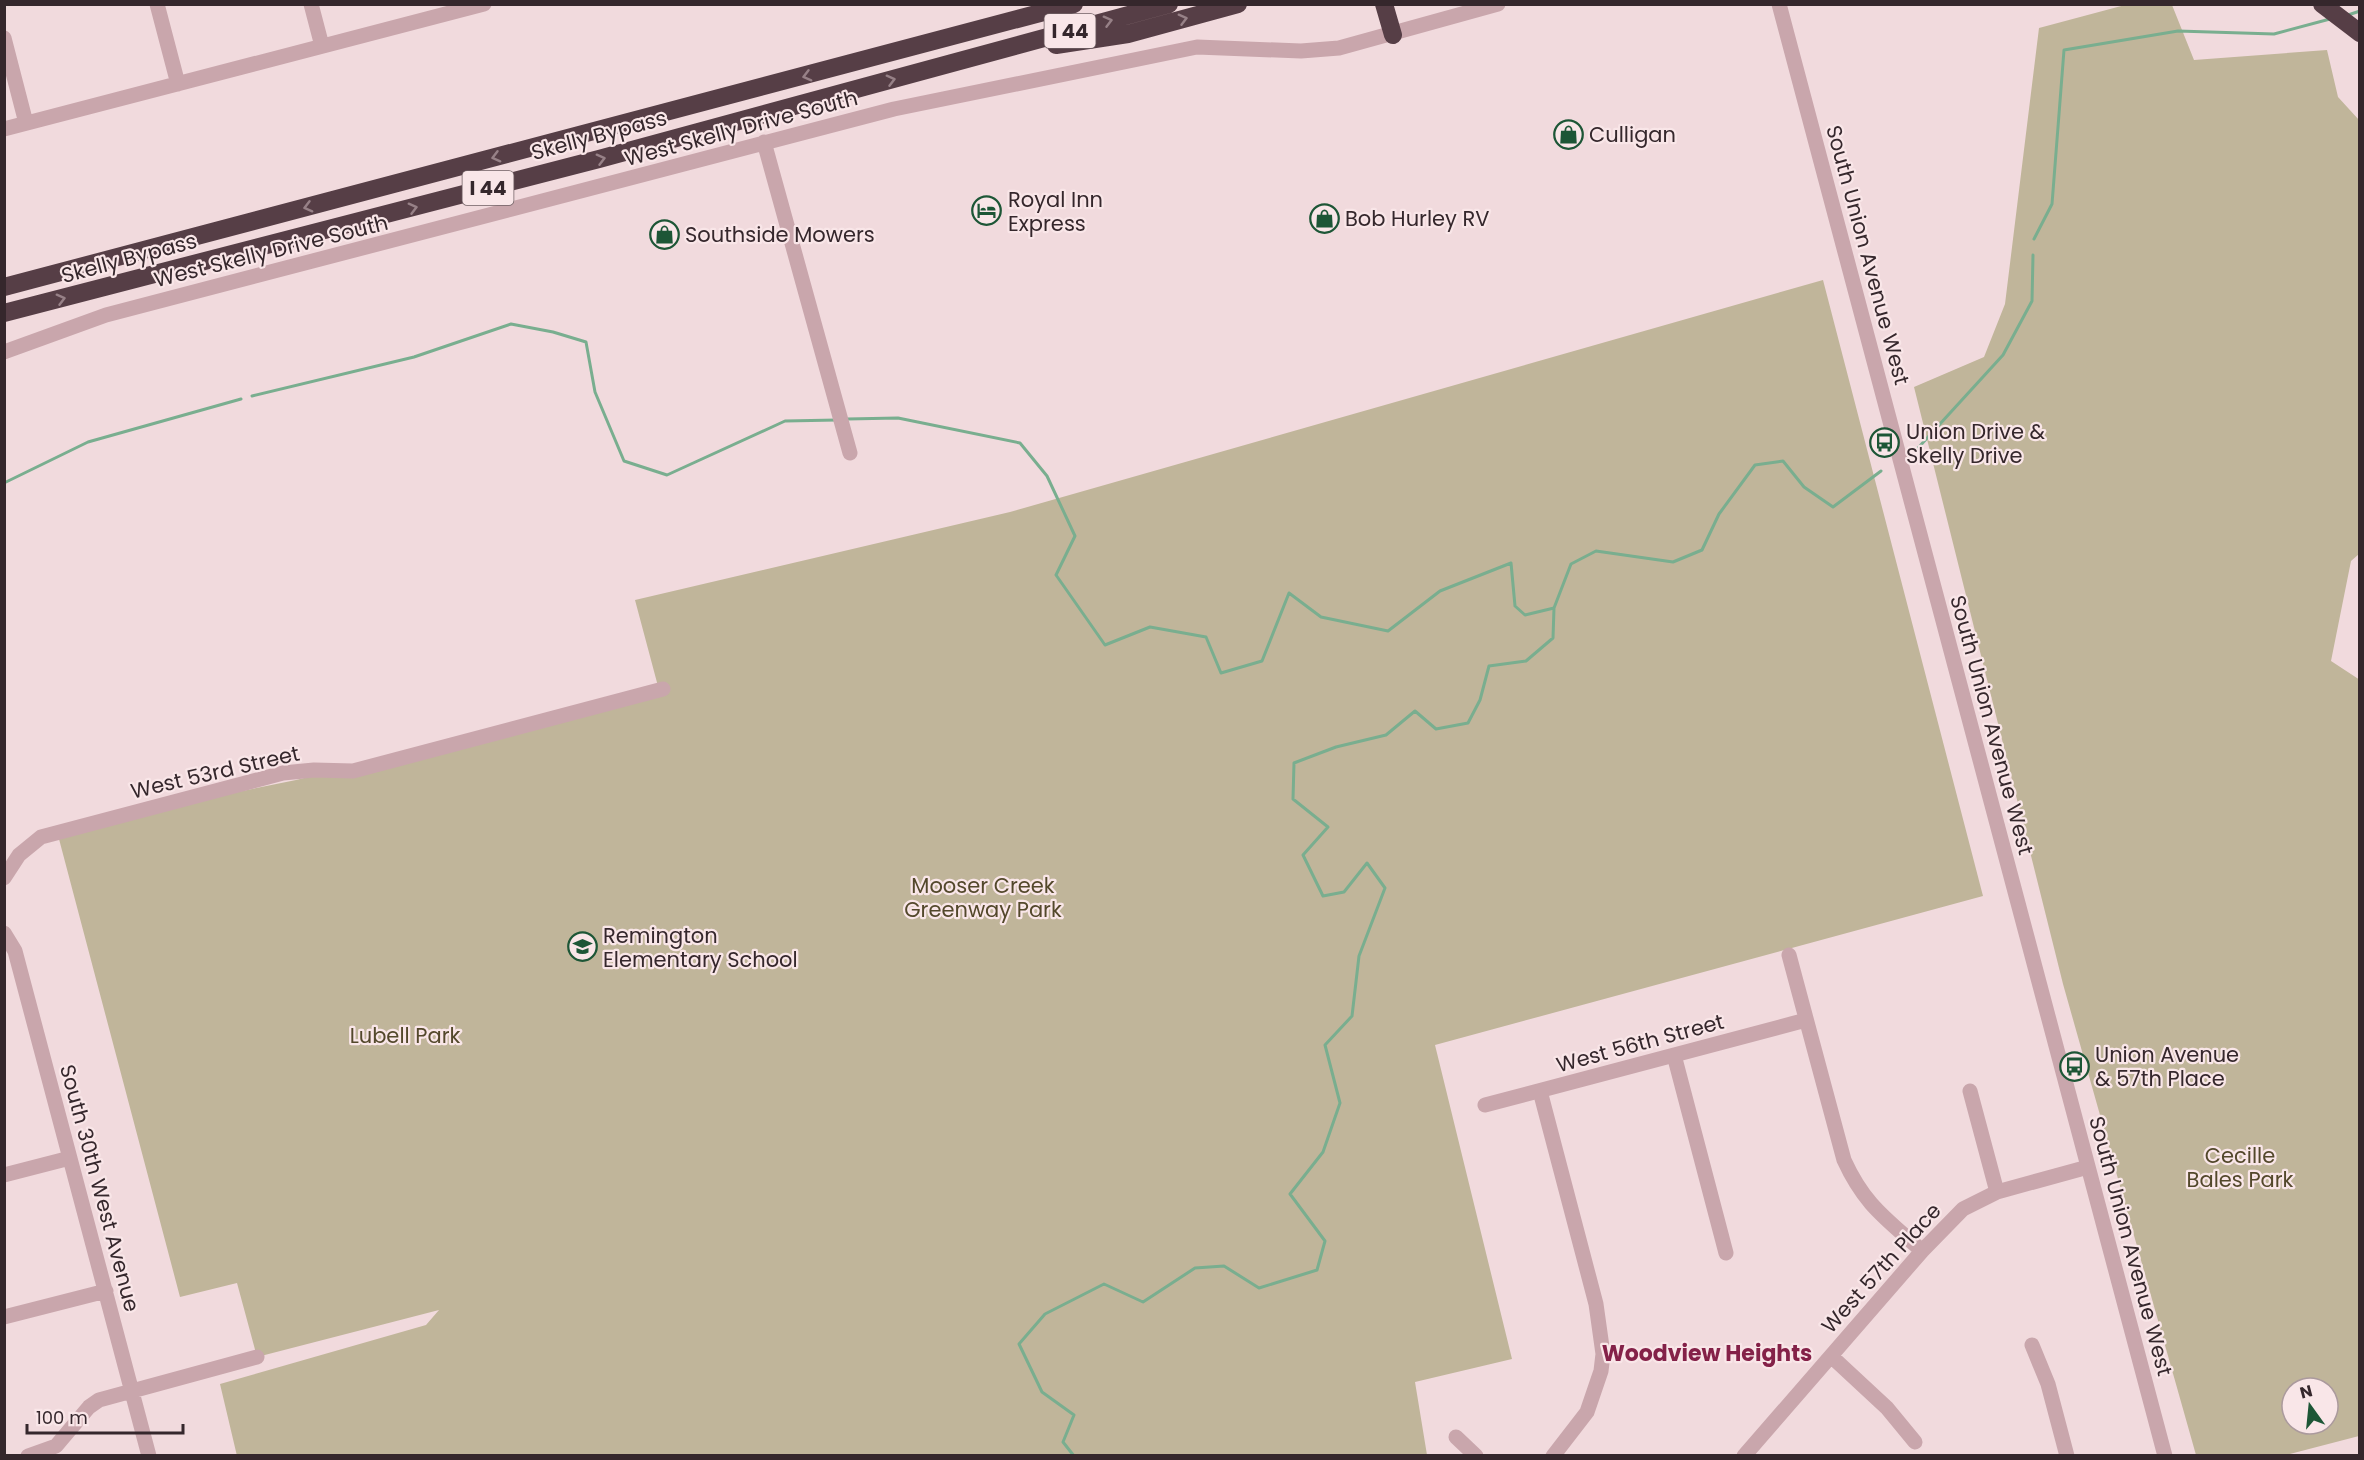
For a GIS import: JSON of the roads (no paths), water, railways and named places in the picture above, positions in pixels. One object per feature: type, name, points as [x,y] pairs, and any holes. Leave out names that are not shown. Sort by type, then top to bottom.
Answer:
[{"type":"highway","points":[[965,34],[1044,4]]},
{"type":"highway","name":"Skelly Bypass","points":[[4,287],[1074,4]]},
{"type":"highway","name":"Skelly Bypass","points":[[4,313],[599,159],[1169,4]]},
{"type":"highway","points":[[971,58],[1128,34],[1238,4]]},
{"type":"highway","points":[[1384,4],[1393,35]]},
{"type":"highway","points":[[2322,4],[2354,29]]},
{"type":"street","points":[[157,4],[178,84]]},
{"type":"street","points":[[311,4],[322,46]]},
{"type":"street","points":[[4,129],[484,4]]},
{"type":"street","name":"West Skelly Drive South","points":[[4,352],[106,315],[906,106],[1197,47],[1329,50],[1393,35],[1498,4]]},
{"type":"street","name":"South Union Avenue West","points":[[1779,4],[2165,1455]]},
{"type":"street","points":[[4,38],[26,123]]},
{"type":"street","points":[[764,142],[850,453]]},
{"type":"street","name":"West 53rd Street","points":[[4,878],[19,855],[41,837],[283,773],[314,770],[353,771],[663,689]]},
{"type":"street","name":"South 30th West Avenue","points":[[4,933],[15,951],[149,1455]]},
{"type":"street","points":[[1790,955],[1844,1160],[1866,1199],[1922,1251]]},
{"type":"street","name":"West 56th Street","points":[[1485,1106],[1806,1020]]},
{"type":"street","points":[[1674,1055],[1726,1253]]},
{"type":"street","points":[[1539,1091],[1596,1304],[1603,1357],[1596,1389],[1587,1412],[1553,1455]]},
{"type":"street","points":[[1970,1091],[1997,1192]]},
{"type":"street","points":[[4,1175],[70,1158]]},
{"type":"street","name":"West 57th Place","points":[[1743,1455],[1922,1251],[1963,1209],[1997,1192],[2088,1167]]},
{"type":"street","points":[[4,1317],[106,1291]]},
{"type":"street","points":[[2032,1345],[2048,1384],[2067,1455]]},
{"type":"street","points":[[1831,1356],[1887,1408],[1915,1442]]},
{"type":"street","points":[[28,1455],[56,1446],[88,1407],[99,1400],[257,1357]]},
{"type":"street","points":[[1456,1437],[1476,1455]]},
{"type":"waterway","points":[[2348,15],[2360,11]]},
{"type":"waterway","points":[[2034,239],[2052,204],[2064,50],[2178,31],[2274,34],[2330,19]]},
{"type":"waterway","points":[[1918,448],[2003,355],[2032,301],[2033,255]]},
{"type":"waterway","points":[[252,396],[414,357],[511,324],[553,332],[586,342],[595,392],[624,461],[667,475],[785,421],[837,420]]},
{"type":"waterway","points":[[4,483],[88,442],[241,399]]},
{"type":"waterway","points":[[847,419],[898,418],[1020,443],[1047,476],[1075,536],[1056,575],[1105,645],[1150,627],[1206,637],[1221,673],[1262,661],[1289,593],[1321,617],[1388,631],[1440,591],[1511,563],[1515,606],[1525,615],[1554,608]]},
{"type":"waterway","points":[[1074,1456],[1063,1442],[1074,1415],[1042,1392],[1019,1344],[1045,1314],[1104,1284],[1143,1302],[1195,1268],[1224,1266],[1259,1288],[1317,1270],[1325,1241],[1290,1194],[1323,1152],[1340,1103],[1325,1045],[1352,1016],[1359,956],[1385,888],[1367,863],[1344,892],[1323,896],[1303,855],[1328,827],[1293,799],[1294,763],[1336,747],[1386,735],[1415,711],[1436,729],[1468,723],[1480,700],[1489,666],[1526,661],[1553,638],[1554,608],[1571,564],[1596,551],[1673,562],[1702,550],[1719,514],[1755,465],[1783,461],[1804,487],[1833,507],[1881,471]]},
{"type":"place","name":"Culligan","points":[[1568,134]]},
{"type":"place","name":"Royal Inn Express","points":[[987,211]]},
{"type":"place","name":"Bob Hurley RV","points":[[1324,218]]},
{"type":"place","name":"Southside Mowers","points":[[664,234]]},
{"type":"place","name":"Union Drive & Skelly Drive","points":[[1885,443]]},
{"type":"place","name":"Remington Elementary School","points":[[582,947]]},
{"type":"place","name":"Union Avenue & 57th Place","points":[[2074,1066]]},
{"type":"district","name":"Woodview Heights","points":[[1707,1353]]},
{"type":"park label","name":"Mooser Creek Greenway Park","points":[[983,897]]},
{"type":"park label","name":"Lubell Park","points":[[405,1035]]},
{"type":"park label","name":"Cecille Bales Park","points":[[2240,1167]]}]
